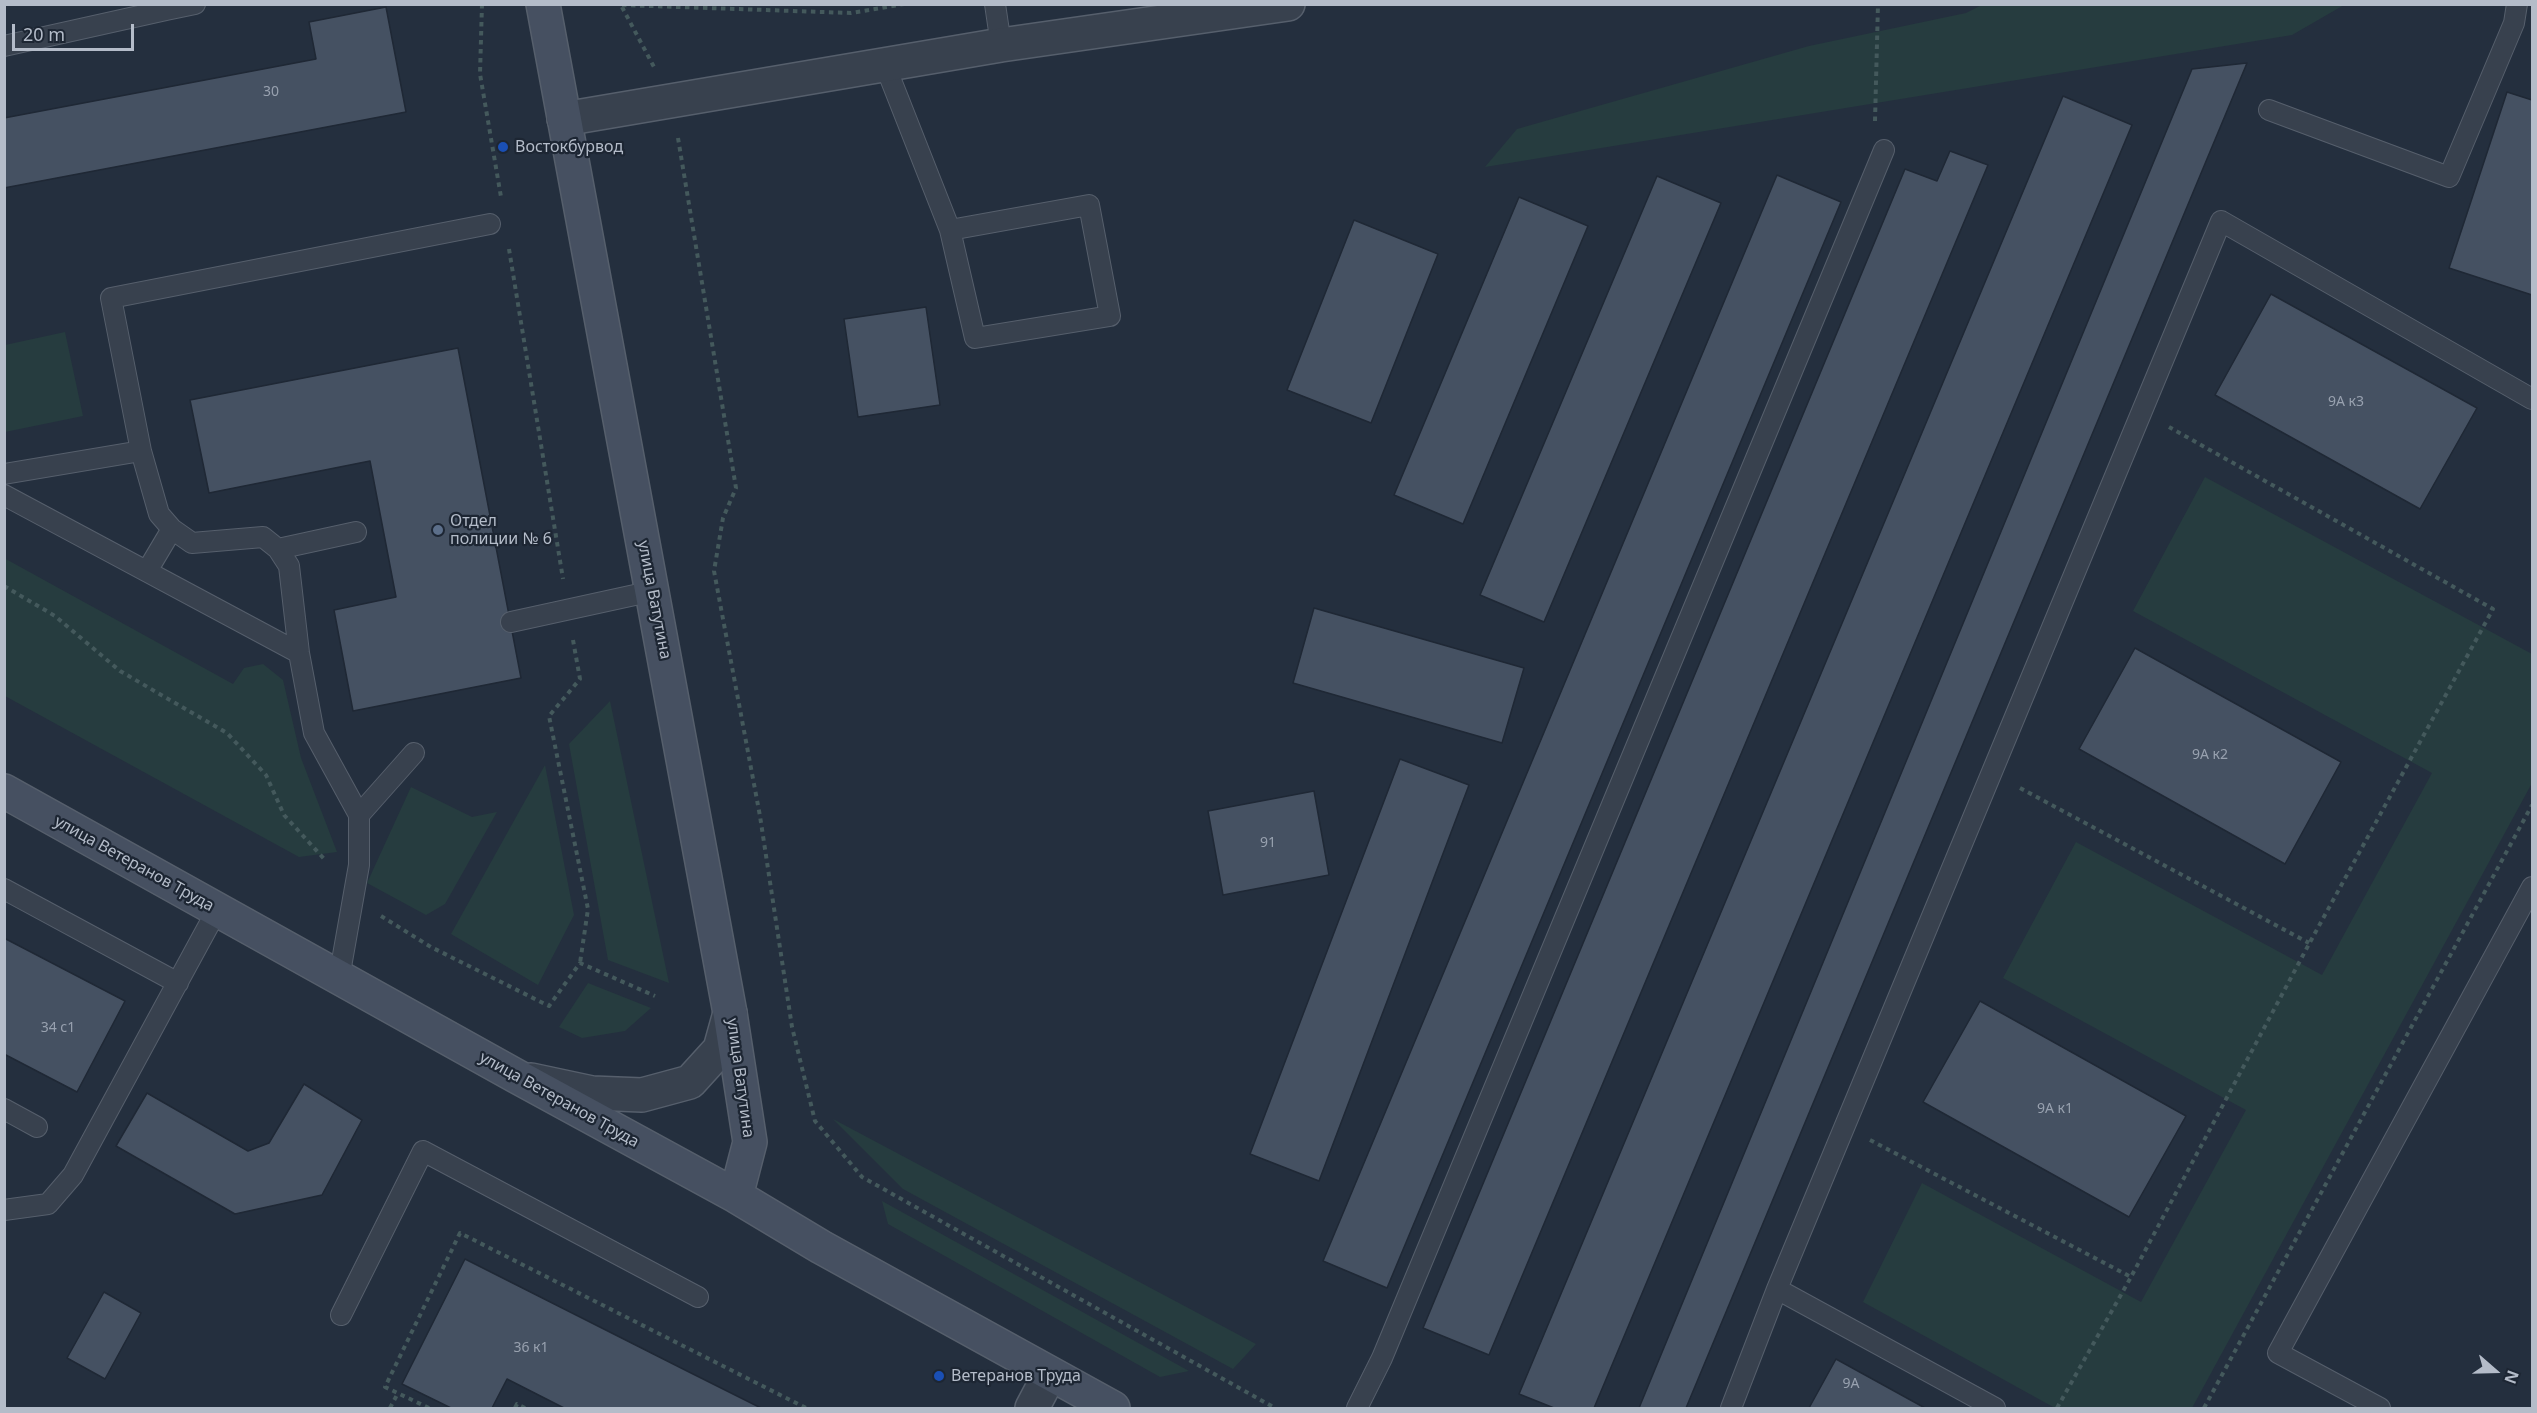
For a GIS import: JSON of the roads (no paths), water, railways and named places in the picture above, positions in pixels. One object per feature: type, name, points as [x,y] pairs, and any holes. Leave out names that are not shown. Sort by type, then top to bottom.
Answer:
[{"type":"main road","name":"улица Ватутина","points":[[543,4],[730,1013],[750,1142],[736,1196]]},
{"type":"main road","name":"улица Ветеранов Труда","points":[[4,791],[736,1196],[821,1247],[1113,1408]]},
{"type":"street","points":[[564,119],[1001,45],[1288,4]]},
{"type":"street","points":[[516,1076],[592,1093],[632,1095],[642,1095],[690,1082],[720,1049],[730,1013]]},
{"type":"street","points":[[1032,1408],[1050,1374]]},
{"type":"lane","points":[[4,46],[165,7],[195,4]]},
{"type":"lane","points":[[995,4],[1001,45]]},
{"type":"lane","points":[[2269,110],[2449,177],[2514,23],[2517,4]]},
{"type":"lane","points":[[885,65],[950,230],[975,338],[1110,316],[1089,205],[950,230]]},
{"type":"lane","points":[[1357,1408],[1382,1358],[1884,150]]},
{"type":"lane","points":[[1731,1408],[1777,1289],[2221,221],[2532,399]]},
{"type":"lane","points":[[339,978],[359,865],[359,815],[314,733],[299,653],[289,566],[278,549],[263,537],[192,543],[172,529],[159,514],[141,451],[111,297],[490,224]]},
{"type":"lane","points":[[4,474],[141,451]]},
{"type":"lane","points":[[4,495],[299,653]]},
{"type":"lane","points":[[147,571],[172,529]]},
{"type":"lane","points":[[278,549],[356,532]]},
{"type":"lane","points":[[511,622],[653,591]]},
{"type":"lane","points":[[359,815],[414,753]]},
{"type":"lane","points":[[2380,1408],[2278,1353],[2532,887]]},
{"type":"lane","points":[[4,889],[178,983]]},
{"type":"lane","points":[[4,1210],[48,1203],[73,1175],[217,910]]},
{"type":"lane","points":[[4,1109],[37,1126]]},
{"type":"lane","points":[[341,1315],[423,1151],[698,1297]]},
{"type":"lane","points":[[1777,1289],[1995,1408]]},
{"type":"place","name":"Востокбурвод","points":[[503,147]]},
{"type":"place","name":"Отдел полиции № 6","points":[[438,530]]},
{"type":"place","name":"Ветеранов Труда","points":[[939,1376]]}]
